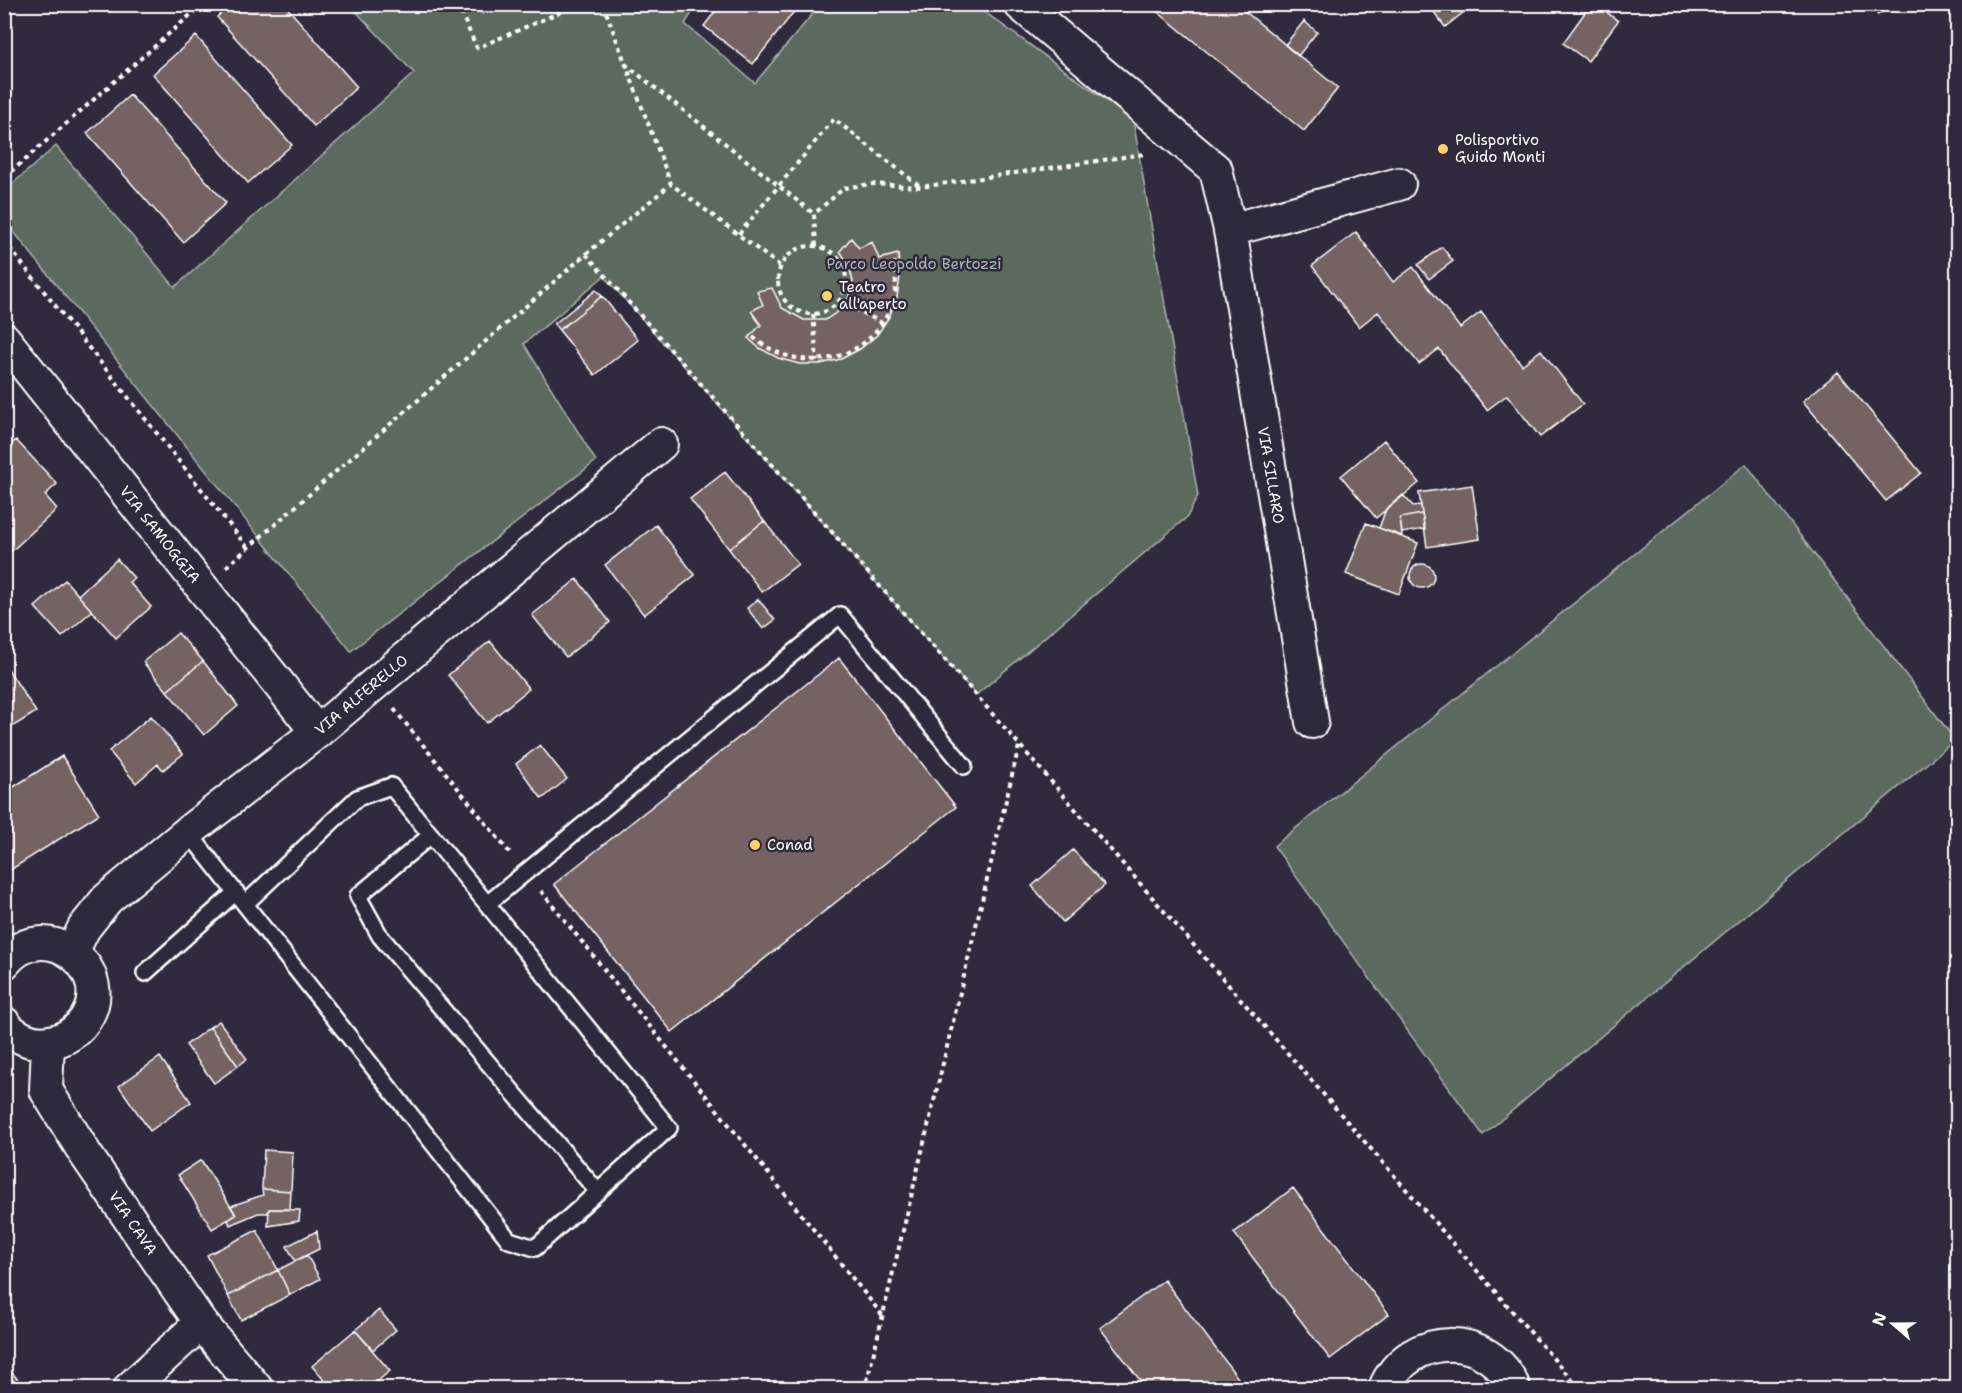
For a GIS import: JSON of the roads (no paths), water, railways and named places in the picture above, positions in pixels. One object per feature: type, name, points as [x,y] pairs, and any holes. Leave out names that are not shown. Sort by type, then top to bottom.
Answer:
[{"type":"street","name":"VIA SILLARO","points":[[1020,4],[1216,170],[1230,230],[1312,722]]},
{"type":"street","points":[[1230,230],[1399,184]]},
{"type":"street","name":"VIA SAMOGGIA","points":[[4,339],[317,732]]},
{"type":"street","name":"VIA ALFERELLO","points":[[72,952],[84,928],[107,900],[188,832],[317,732],[661,444]]},
{"type":"street","points":[[4,963],[19,950],[32,945],[46,943],[72,952],[90,975],[92,1006],[76,1031],[63,1039],[48,1043],[33,1042],[18,1036],[4,1023]]},
{"type":"street","name":"VIA CAVA","points":[[48,1043],[46,1090],[86,1155],[201,1323],[256,1389]]},
{"type":"street","points":[[130,1389],[201,1323]]},
{"type":"street","points":[[1385,1389],[1391,1375],[1404,1360],[1424,1348],[1448,1343],[1471,1347],[1493,1358],[1509,1376],[1514,1389]]},
{"type":"lane","points":[[487,904],[840,615],[964,766]]},
{"type":"lane","points":[[145,973],[241,898],[357,798],[391,786],[669,1128],[535,1248],[508,1240],[241,898],[188,832]]},
{"type":"lane","points":[[431,835],[358,896],[380,936],[598,1192]]},
{"type":"place","name":"Polisportivo Guido Monti","points":[[1443,149]]},
{"type":"place","name":"Teatro all'aperto","points":[[827,296]]},
{"type":"place","name":"Conad","points":[[755,845]]},
{"type":"park label","name":"Parco Leopoldo Bertozzi","points":[[914,264]]}]
